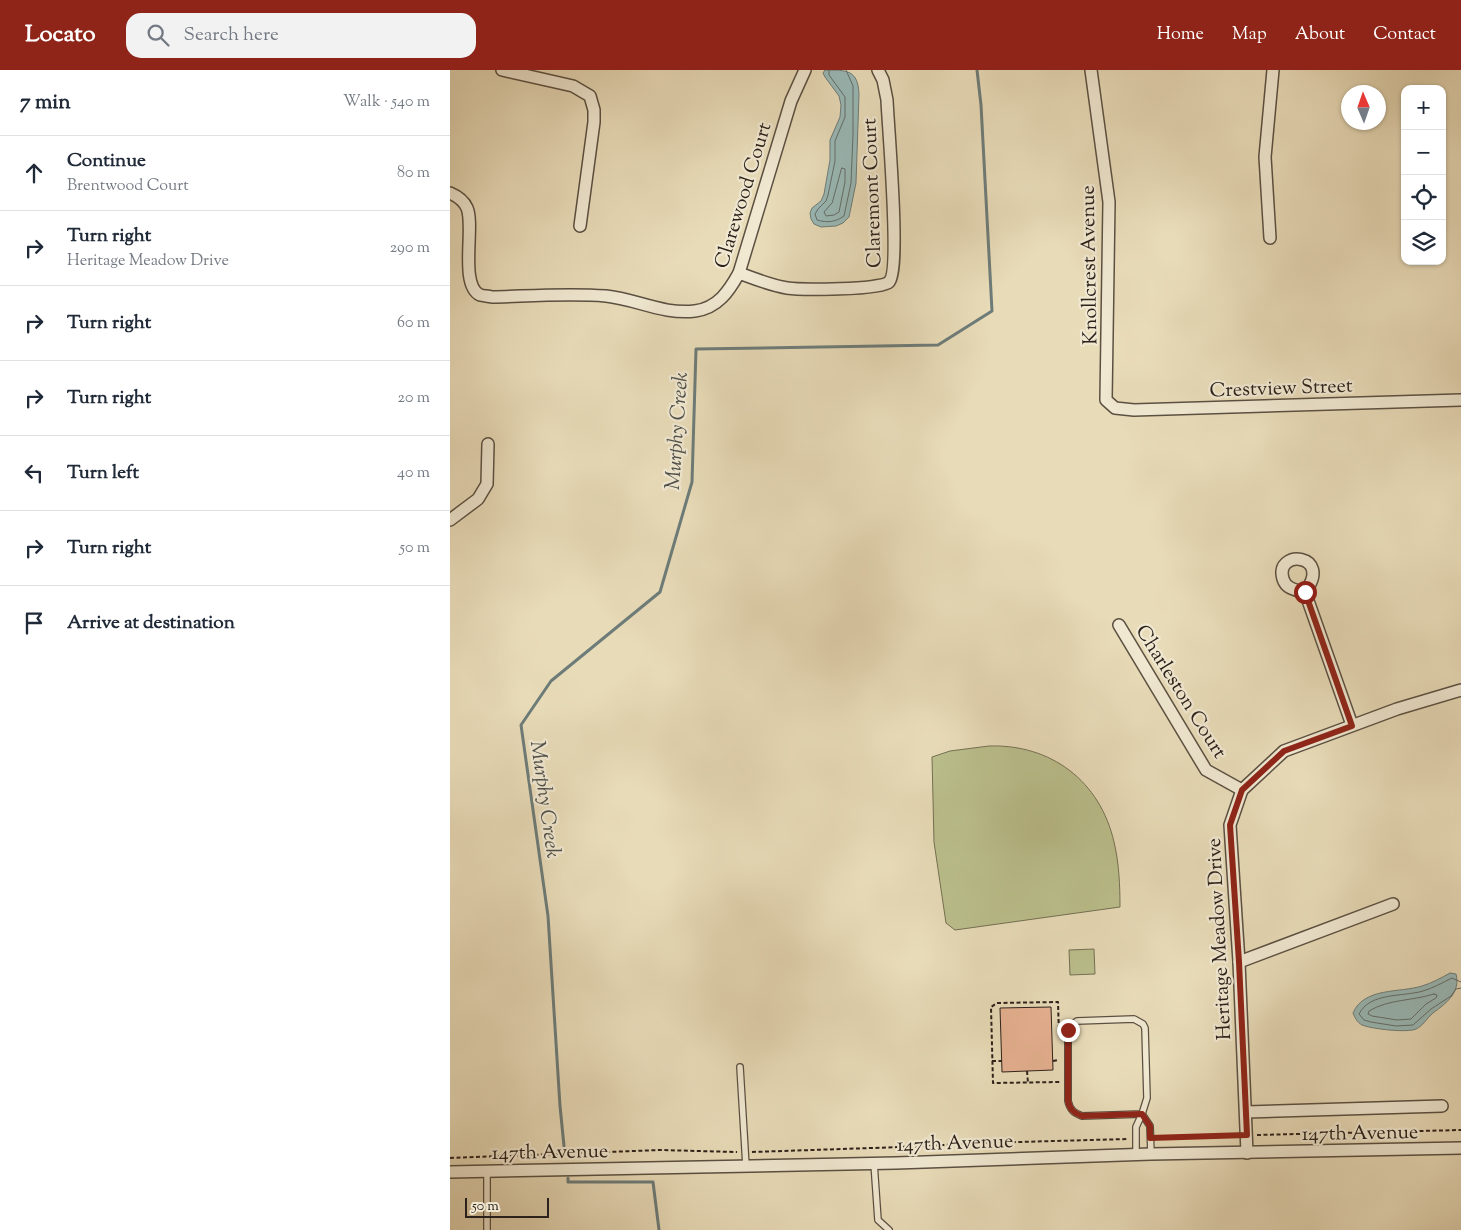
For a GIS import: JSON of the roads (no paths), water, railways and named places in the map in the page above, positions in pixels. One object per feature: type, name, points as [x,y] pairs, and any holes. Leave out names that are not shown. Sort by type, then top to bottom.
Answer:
[{"type":"street","points":[[502,70],[524,72],[573,86],[590,96],[593,102],[594,122],[580,226]]},
{"type":"street","name":"Clarewood Court","points":[[450,193],[462,201],[467,208],[470,219],[468,255],[470,273],[473,287],[479,294],[492,297],[605,296],[627,299],[658,309],[696,311],[713,306],[726,294],[739,273],[791,101],[805,70]]},
{"type":"street","name":"Claremont Court","points":[[739,273],[771,284],[790,288],[866,288],[883,286],[889,282],[892,277],[894,228],[887,100],[883,80],[878,70]]},
{"type":"street","name":"Knollcrest Avenue","points":[[1091,70],[1109,202],[1109,311],[1106,400]]},
{"type":"street","points":[[1270,238],[1266,157],[1273,70]]},
{"type":"street","name":"Crestview Street","points":[[1106,400],[1115,408],[1134,410],[1461,400]]},
{"type":"street","points":[[450,520],[478,499],[488,484],[488,444]]},
{"type":"street","points":[[1305,592],[1352,726]]},
{"type":"street","name":"Charleston Court","points":[[1119,625],[1206,770],[1242,790]]},
{"type":"street","name":"Heritage Meadow Drive","points":[[1248,1153],[1230,825],[1242,790],[1284,751],[1397,709],[1461,690]]},
{"type":"street","points":[[1239,962],[1393,904]]},
{"type":"street","points":[[1246,1112],[1442,1106]]},
{"type":"street","name":"147th Avenue","points":[[450,1172],[874,1163],[1136,1154],[1461,1148]]},
{"type":"lane","points":[[1136,1154],[1136,1127],[1142,1114],[1147,1098],[1145,1028],[1138,1020],[1084,1020],[1077,1021],[1071,1025],[1067,1037],[1069,1106],[1076,1114],[1082,1116],[1142,1114]]},
{"type":"lane","points":[[740,1067],[746,1166]]},
{"type":"lane","points":[[1142,1114],[1150,1126],[1150,1154]]},
{"type":"lane","points":[[874,1163],[878,1220],[889,1230]]},
{"type":"lane","points":[[488,1171],[488,1230]]},
{"type":"water","points":[[825,70],[839,70],[850,73],[856,80],[859,94],[856,183],[849,217],[843,223],[836,226],[821,227],[814,224],[810,213],[812,208],[821,201],[824,194],[830,160],[830,140],[840,117],[841,105],[839,96],[823,73]]},
{"type":"water","points":[[1450,973],[1456,974],[1457,981],[1451,997],[1416,1029],[1398,1031],[1381,1029],[1362,1025],[1356,1020],[1353,1013],[1365,999],[1383,992],[1422,986]]},
{"type":"waterway","name":"Murphy Creek","points":[[564,1146],[548,916],[521,725],[551,681],[660,592],[692,482],[696,349],[938,345],[992,311],[981,105],[977,70]]},
{"type":"waterway","name":"Murphy Creek","points":[[568,1178],[568,1182],[653,1182],[659,1230]]}]
